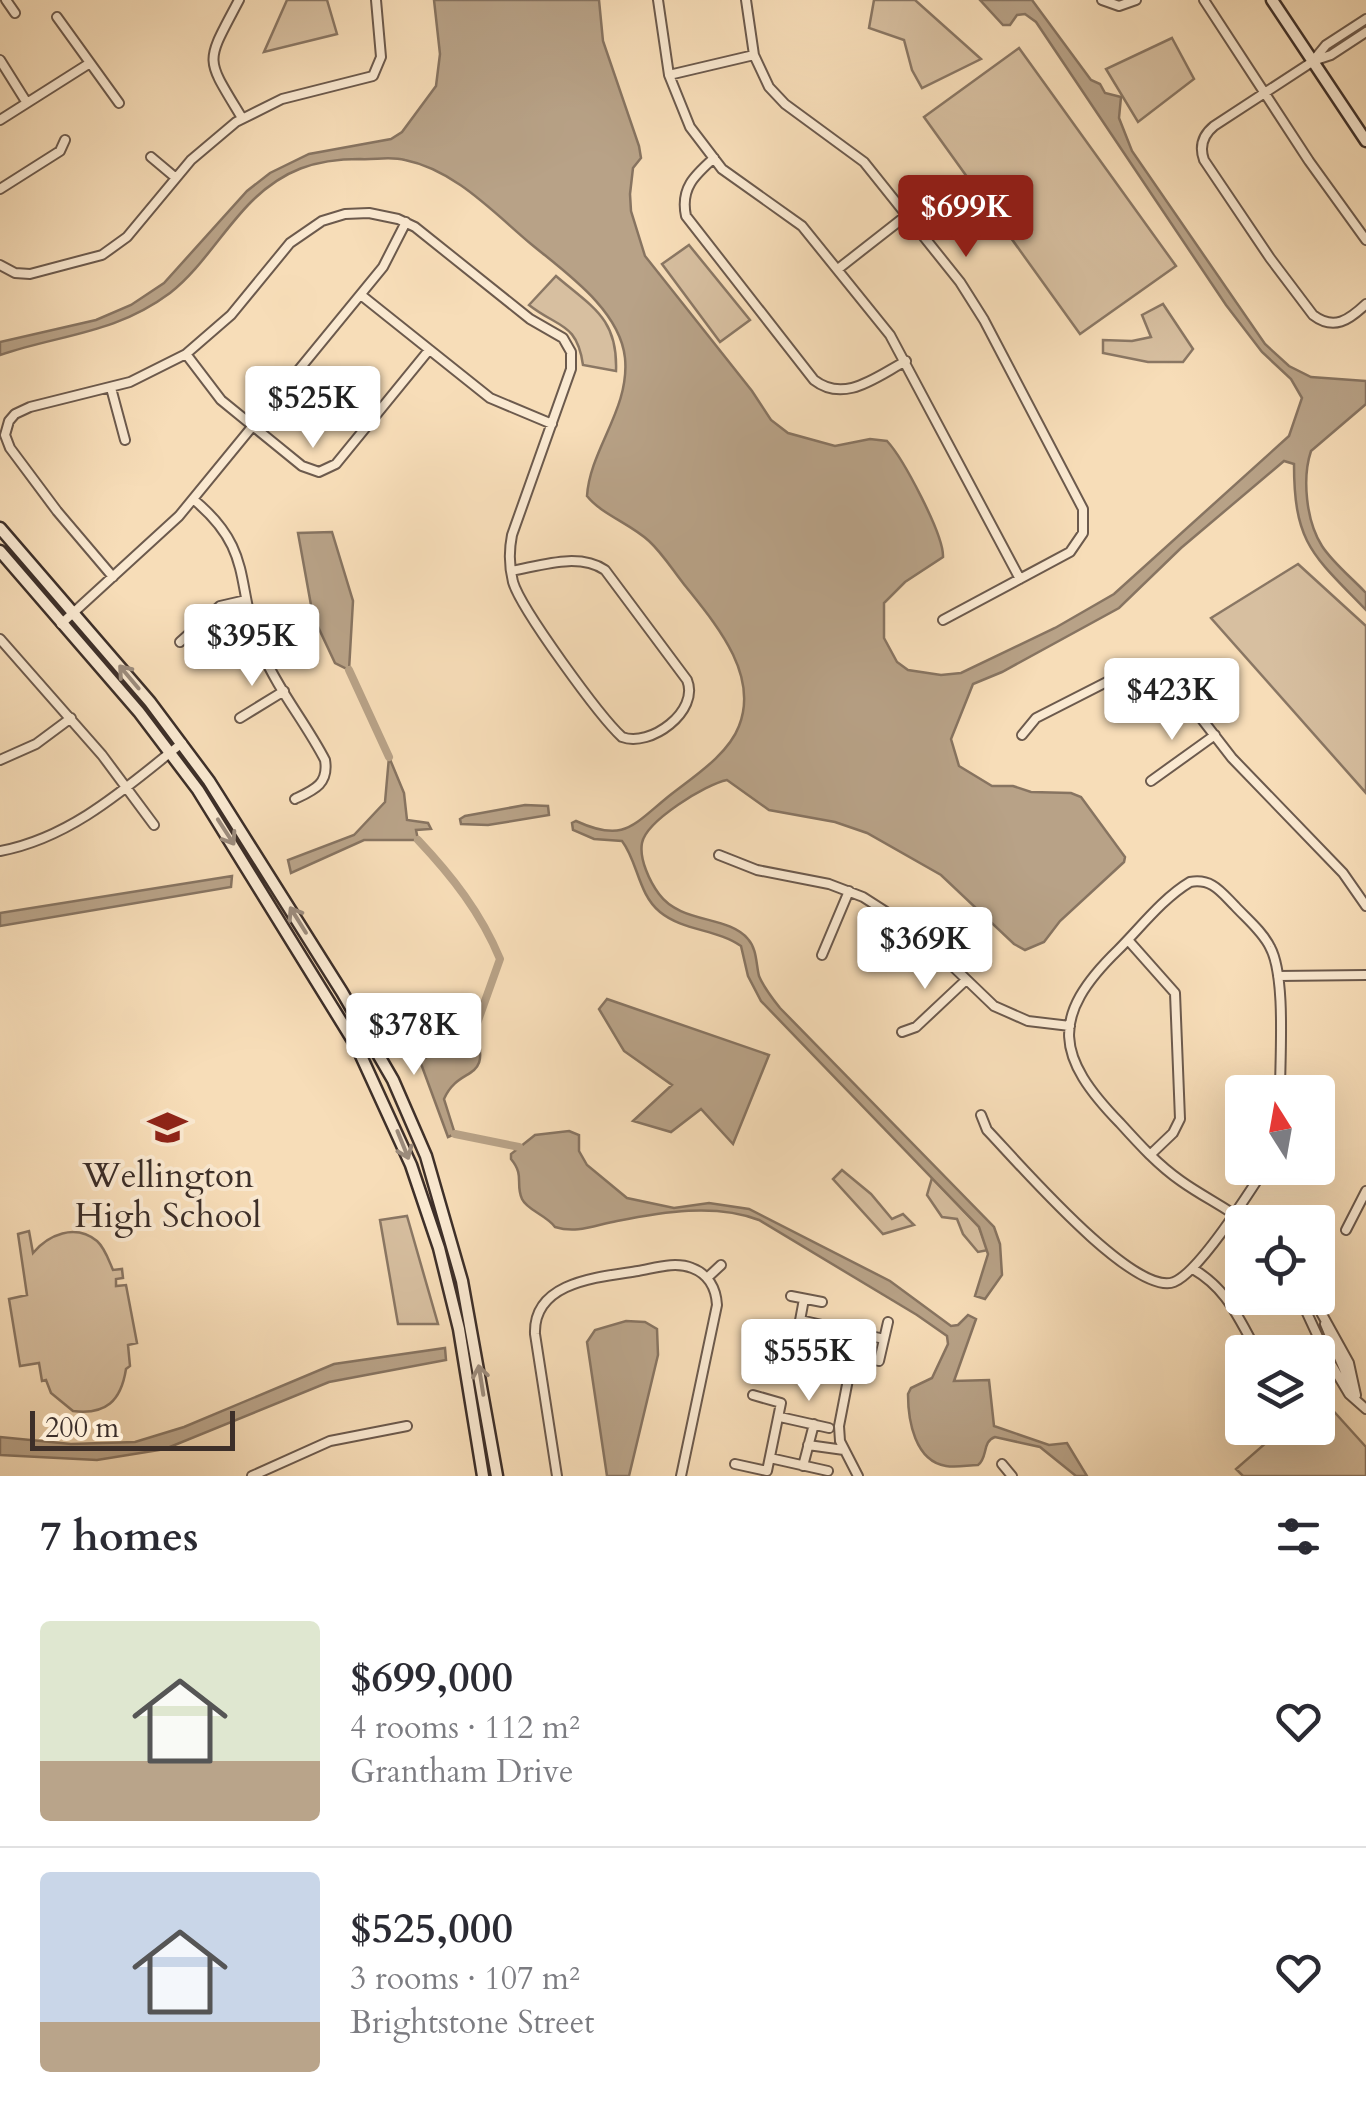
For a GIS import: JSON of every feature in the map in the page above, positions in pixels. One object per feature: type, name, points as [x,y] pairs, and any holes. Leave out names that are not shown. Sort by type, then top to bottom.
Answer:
[{"type":"street","points":[[6,0],[15,13]]},
{"type":"street","points":[[238,0],[213,50],[212,60],[216,76],[242,118]]},
{"type":"street","points":[[0,265],[16,273],[30,274],[102,255],[127,237],[205,146],[242,118],[300,92],[374,76],[381,57],[376,0]]},
{"type":"street","points":[[658,0],[668,74],[684,116],[730,175],[789,214],[838,269],[906,361],[1020,578]]},
{"type":"street","points":[[746,0],[754,55],[762,77],[776,96],[849,149],[907,215],[972,301],[1080,504],[1084,529],[1073,550],[943,620]]},
{"type":"street","points":[[1102,0],[1120,6],[1136,0]]},
{"type":"street","points":[[1204,0],[1366,240]]},
{"type":"street","points":[[1272,0],[1366,141]]},
{"type":"street","points":[[58,17],[119,103]]},
{"type":"street","points":[[1312,62],[1326,46],[1366,19]]},
{"type":"street","points":[[1366,32],[1332,55],[1312,62],[1210,129],[1202,145],[1204,160],[1270,258],[1317,318],[1343,322],[1366,304]]},
{"type":"street","points":[[668,74],[754,55]]},
{"type":"street","points":[[0,60],[27,103]]},
{"type":"street","points":[[0,120],[90,63]]},
{"type":"street","points":[[0,189],[60,150],[65,140]]},
{"type":"street","points":[[151,157],[176,178]]},
{"type":"street","points":[[714,158],[687,187],[686,216],[814,380],[831,390],[850,390],[906,361]]},
{"type":"street","points":[[113,577],[10,448],[5,435],[9,421],[19,411],[148,375],[186,354],[231,315],[290,243],[331,218],[360,213],[406,222],[427,235],[530,319],[566,342],[571,352],[571,369],[513,529],[511,572],[526,610],[622,737],[631,741],[645,739],[687,707],[691,692],[687,680],[604,570],[576,560],[511,572]]},
{"type":"street","points":[[838,269],[907,215]]},
{"type":"street","points":[[62,624],[194,500],[389,259],[406,222]]},
{"type":"street","points":[[361,294],[490,398],[552,424]]},
{"type":"street","points":[[186,354],[214,394],[314,472],[328,470],[429,350]]},
{"type":"street","points":[[111,388],[125,440]]},
{"type":"street","points":[[194,500],[219,521],[232,540],[262,653],[326,764],[326,774],[319,786],[295,799]]},
{"type":"street","points":[[0,528],[182,743],[322,958],[393,1080],[426,1156],[471,1322],[497,1476]]},
{"type":"street","points":[[0,551],[171,752],[227,832],[378,1089],[426,1209],[459,1329],[483,1476]]},
{"type":"street","points":[[180,642],[220,606],[246,600]]},
{"type":"street","points":[[0,639],[71,718],[154,824]]},
{"type":"street","points":[[1022,734],[1036,718],[1150,662],[1160,664],[1238,766],[1343,874],[1366,906]]},
{"type":"street","points":[[240,718],[284,691]]},
{"type":"street","points":[[0,760],[36,744],[71,718]]},
{"type":"street","points":[[1151,781],[1214,734]]},
{"type":"street","points":[[0,850],[59,832],[182,743]]},
{"type":"street","points":[[719,855],[746,867],[809,878],[848,891],[899,918],[994,1006],[1016,1017],[1070,1026]]},
{"type":"street","points":[[1225,1208],[1180,1181],[1150,1155],[1084,1085],[1071,1051],[1070,1026],[1076,1002],[1088,981],[1186,884],[1204,881],[1217,888],[1263,935],[1273,953],[1278,976],[1280,1075]]},
{"type":"street","points":[[822,955],[848,891]]},
{"type":"street","points":[[1128,940],[1170,984],[1178,1003],[1180,1119],[1173,1133],[1150,1155]]},
{"type":"street","points":[[309,966],[322,958]]},
{"type":"street","points":[[1278,976],[1366,975]]},
{"type":"street","points":[[902,1032],[916,1026],[966,980]]},
{"type":"street","points":[[980,1115],[987,1130],[1084,1231],[1119,1260],[1159,1283],[1175,1282],[1193,1269],[1225,1224]]},
{"type":"street","points":[[1346,1230],[1366,1191]]},
{"type":"street","points":[[557,1476],[534,1334],[541,1307],[578,1280],[678,1265],[697,1270],[707,1278],[716,1295],[717,1310],[680,1476]]},
{"type":"street","points":[[707,1278],[721,1265]]},
{"type":"street","points":[[1193,1269],[1226,1294],[1248,1335]]},
{"type":"street","points":[[791,1296],[822,1302]]},
{"type":"street","points":[[804,1299],[796,1342],[880,1361],[888,1322]]},
{"type":"street","points":[[1308,1315],[1349,1394],[1364,1407]]},
{"type":"street","points":[[1321,1315],[1364,1407]]},
{"type":"street","points":[[1322,1315],[1349,1363],[1356,1395]]},
{"type":"street","points":[[800,1320],[884,1339]]},
{"type":"street","points":[[858,1333],[839,1426],[844,1450],[858,1476]]},
{"type":"street","points":[[735,1464],[767,1471],[781,1403],[753,1395]]},
{"type":"street","points":[[780,1417],[829,1428]]},
{"type":"street","points":[[803,1466],[814,1424]]},
{"type":"street","points":[[252,1476],[330,1441],[407,1426]]},
{"type":"street","points":[[808,1445],[844,1450]]},
{"type":"street","points":[[770,1458],[828,1472]]},
{"type":"street","points":[[1002,1464],[1012,1476]]},
{"type":"shaded area","points":[[287,0],[327,0],[337,34],[264,52]]},
{"type":"shaded area","points":[[434,0],[599,0],[603,41],[639,146],[641,158],[633,168],[630,194],[631,211],[645,256],[771,420],[788,433],[835,446],[870,439],[887,441],[930,515],[943,557],[905,582],[884,603],[884,638],[897,662],[908,670],[941,675],[961,673],[1055,628],[1114,594],[1289,436],[1302,398],[1291,379],[1262,352],[1226,305],[1036,22],[1025,14],[1017,15],[1010,25],[1003,25],[980,0],[1032,0],[1091,80],[1100,84],[1105,93],[1121,97],[1119,118],[1132,151],[1265,344],[1289,366],[1311,377],[1366,381],[1366,404],[1311,451],[1306,486],[1317,536],[1366,593],[1366,610],[1310,546],[1298,513],[1294,464],[1284,461],[1181,548],[1119,608],[973,684],[951,739],[959,766],[992,786],[1081,797],[1125,857],[1044,942],[1025,950],[1014,944],[941,875],[867,833],[835,822],[769,810],[727,780],[678,805],[654,824],[642,843],[646,870],[668,904],[729,926],[748,939],[755,952],[759,976],[780,1008],[994,1227],[1000,1244],[1002,1275],[985,1299],[975,1296],[988,1254],[979,1227],[761,1001],[748,976],[741,946],[660,912],[647,896],[622,841],[594,839],[573,830],[572,823],[576,821],[606,831],[636,823],[718,756],[734,737],[744,706],[738,667],[707,614],[649,541],[587,496],[595,462],[622,394],[625,358],[613,324],[575,280],[488,206],[441,173],[399,159],[344,160],[301,168],[263,191],[181,283],[149,307],[108,325],[0,355],[0,342],[96,320],[131,305],[164,283],[247,191],[270,173],[309,154],[391,139],[402,132],[436,86],[440,54]]},
{"type":"shaded area","points":[[874,0],[915,0],[981,59],[922,88],[912,70],[904,40],[869,28]]},
{"type":"shaded area","points":[[1172,38],[1194,79],[1138,122],[1106,69]]},
{"type":"shaded area","points":[[1019,48],[1176,266],[1080,334],[924,117]]},
{"type":"shaded area","points":[[689,245],[750,320],[720,342],[662,264]]},
{"type":"shaded area","points":[[556,276],[591,306],[607,326],[613,338],[616,371],[583,365],[571,333],[529,305]]},
{"type":"shaded area","points":[[1163,304],[1193,349],[1183,362],[1148,362],[1103,353],[1103,340],[1151,337],[1142,315]]},
{"type":"shaded area","points":[[332,532],[353,601],[349,670],[335,663],[313,616],[298,533]]},
{"type":"shaded area","points":[[1298,564],[1366,626],[1366,793],[1211,618]]},
{"type":"shaded area","points":[[389,757],[404,793],[407,820],[428,823],[431,829],[416,830],[418,840],[364,840],[291,873],[288,860],[354,835],[385,802]]},
{"type":"shaded area","points":[[525,805],[548,806],[549,815],[488,825],[461,824],[460,819],[465,816]]},
{"type":"shaded area","points":[[232,876],[231,887],[0,926],[0,913]]},
{"type":"shaded area","points":[[607,999],[769,1055],[733,1144],[701,1109],[671,1132],[633,1121],[672,1085],[624,1051],[599,1009]]},
{"type":"shaded area","points":[[475,1029],[480,1058],[477,1066],[444,1099],[455,1134],[448,1137],[420,1061]]},
{"type":"shaded area","points":[[569,1131],[579,1135],[579,1151],[587,1165],[627,1198],[674,1208],[709,1203],[749,1209],[890,1281],[951,1326],[968,1315],[976,1319],[954,1381],[989,1380],[994,1426],[1049,1445],[1067,1443],[1087,1476],[1076,1476],[1040,1447],[995,1437],[988,1442],[978,1465],[935,1463],[915,1438],[908,1394],[911,1388],[932,1378],[948,1344],[947,1336],[759,1220],[707,1210],[652,1215],[578,1229],[555,1227],[522,1199],[518,1170],[511,1154],[535,1135]]},
{"type":"shaded area","points":[[842,1170],[871,1194],[892,1219],[903,1214],[914,1225],[883,1234],[833,1179]]},
{"type":"shaded area","points":[[932,1178],[979,1227],[988,1250],[978,1252],[957,1219],[942,1217],[927,1195]]},
{"type":"shaded area","points":[[407,1216],[438,1324],[398,1324],[380,1220]]},
{"type":"shaded area","points":[[29,1231],[33,1253],[54,1237],[80,1233],[100,1244],[113,1270],[122,1269],[123,1278],[116,1279],[116,1286],[126,1285],[137,1343],[128,1345],[130,1366],[116,1397],[103,1408],[73,1411],[51,1393],[46,1380],[42,1381],[39,1363],[20,1366],[9,1299],[27,1295],[18,1234]]},
{"type":"shaded area","points":[[626,1321],[645,1322],[657,1329],[658,1355],[629,1476],[607,1476],[587,1342],[595,1330]]},
{"type":"shaded area","points":[[445,1348],[446,1360],[329,1382],[165,1449],[97,1460],[0,1455],[0,1437],[71,1444],[135,1442],[184,1427],[334,1364]]},
{"type":"shaded area","points":[[1335,1413],[1366,1447],[1366,1476],[1243,1476],[1236,1469],[1264,1445],[1335,1445]]},
{"type":"waterway","points":[[349,670],[389,757]]},
{"type":"waterway","points":[[418,840],[465,896],[500,959],[475,1029]]},
{"type":"waterway","points":[[455,1134],[519,1147]]},
{"type":"place","name":"Wellington High School","points":[[168,1128]]}]
